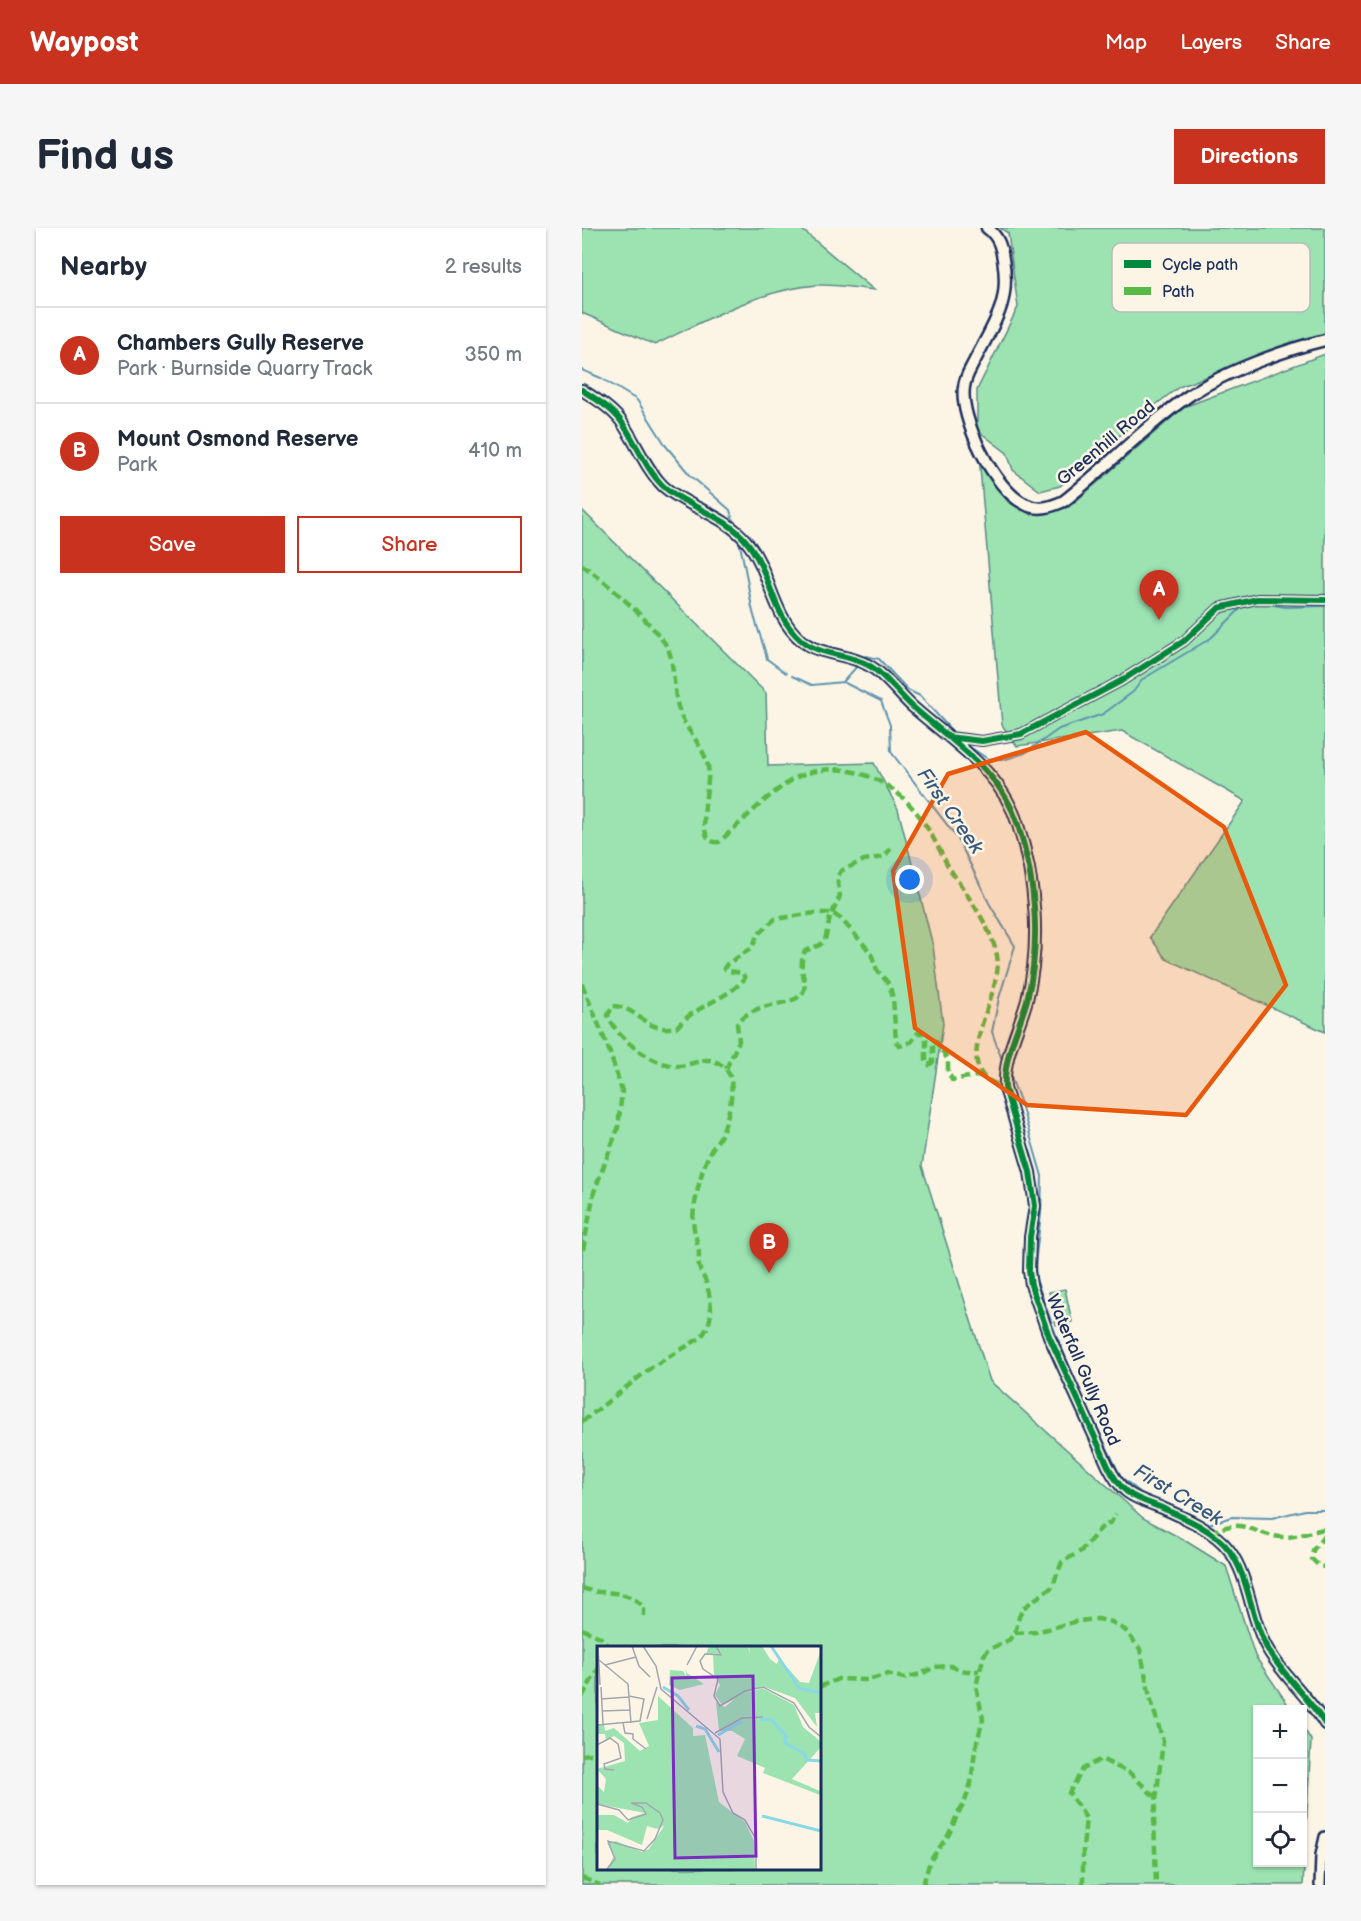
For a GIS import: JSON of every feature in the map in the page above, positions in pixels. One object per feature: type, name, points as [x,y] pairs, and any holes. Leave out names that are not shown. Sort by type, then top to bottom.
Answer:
[{"type":"main road","name":"Greenhill Road","points":[[987,228],[1000,245],[1005,268],[1005,296],[996,319],[967,375],[963,400],[966,416],[983,453],[1000,482],[1024,504],[1034,507],[1050,507],[1064,501],[1190,395],[1252,364],[1325,340]]},
{"type":"street","name":"Waterfall Gully Road","points":[[582,390],[608,408],[620,421],[656,477],[665,487],[725,523],[746,540],[759,560],[787,625],[798,638],[819,651],[870,666],[914,708],[984,768],[999,785],[1010,804],[1019,827],[1032,883],[1036,920],[1034,963],[1027,1000],[1004,1076],[1005,1088],[1030,1172],[1035,1206],[1030,1237],[1031,1285],[1049,1336],[1117,1482],[1135,1497],[1178,1515],[1210,1533],[1228,1550],[1239,1571],[1266,1646],[1283,1673],[1310,1702],[1325,1724]]},
{"type":"street","points":[[948,737],[982,741],[1021,734],[1121,681],[1184,641],[1219,608],[1257,599],[1325,600]]},
{"type":"street","points":[[1320,1885],[1321,1855],[1325,1837]]},
{"type":"highlighted area","points":[[1086,732],[1224,827],[1286,985],[1186,1115],[1027,1105],[915,1028],[893,871],[948,774]]},
{"type":"green space","points":[[582,228],[800,228],[874,290],[818,285],[775,293],[734,307],[655,345],[582,313]]},
{"type":"green space","points":[[1000,228],[1325,228],[1325,334],[1179,387],[1060,486],[1040,491],[1013,470],[1007,453],[977,430],[977,390],[1018,307],[1008,233]]},
{"type":"green space","points":[[1325,354],[1325,1032],[1166,959],[1150,937],[1245,801],[1122,731],[1017,746],[1002,725],[979,456],[1008,502],[1032,515],[1069,507],[1184,407]]},
{"type":"green space","points":[[582,510],[766,693],[768,766],[874,763],[898,809],[933,946],[943,1024],[922,1166],[990,1381],[1143,1518],[1226,1566],[1255,1656],[1288,1705],[1253,1705],[1253,1867],[1304,1867],[1303,1885],[582,1885]]},
{"type":"green space","points":[[1065,1289],[1072,1322],[1056,1325],[1049,1292]]},
{"type":"green space","points":[[1307,1734],[1311,1740],[1307,1812]]},
{"type":"waterway","name":"First Creek","points":[[582,370],[601,378],[637,400],[666,446],[690,475],[730,510],[734,524]]},
{"type":"waterway","name":"First Creek","points":[[739,542],[752,608],[767,659],[786,673]]},
{"type":"waterway","points":[[964,743],[988,759],[1006,759],[1025,753],[1059,729],[1103,714],[1133,692],[1143,679],[1211,638],[1242,607],[1262,603],[1286,607],[1325,606]]},
{"type":"waterway","points":[[862,660],[866,656],[879,659],[908,690],[920,696],[952,731]]},
{"type":"waterway","points":[[843,682],[858,665]]},
{"type":"waterway","name":"First Creek","points":[[792,676],[812,685],[843,682],[881,701],[890,725],[891,752],[958,839],[989,903],[1015,946],[999,998],[992,1032],[1002,1060]]},
{"type":"waterway","name":"First Creek","points":[[1010,1075],[1042,1176],[1041,1214],[1035,1264],[1036,1279],[1081,1394],[1121,1477],[1141,1493],[1160,1502]]},
{"type":"waterway","points":[[1205,1525],[1232,1517],[1272,1518],[1305,1510],[1325,1510]]},
{"type":"waterway","name":"First Creek","points":[[1253,1595],[1266,1635]]},
{"type":"waterway","name":"First Creek","points":[[1281,1660],[1288,1670]]},
{"type":"waterway","name":"First Creek","points":[[1301,1686],[1325,1713]]},
{"type":"marked path","points":[[582,565],[616,592],[643,618],[669,651],[679,710],[706,758],[708,766],[704,824],[706,834],[711,840],[719,842],[763,802],[792,780],[807,773],[822,770],[838,769],[869,776],[896,792],[920,817],[983,920],[994,943],[997,970],[976,1053],[978,1067],[985,1078],[1005,1088]]},
{"type":"marked path","points":[[726,1069],[739,1041],[737,1024],[754,1010],[791,1001],[803,992],[805,984],[802,964],[805,951],[820,945],[825,940],[830,918],[840,896],[837,877],[841,871],[864,860],[884,857],[891,848]]},
{"type":"marked path","points":[[582,1422],[652,1367],[700,1338],[705,1332],[710,1319],[710,1297],[699,1266],[693,1216],[703,1170],[724,1128],[732,1092],[730,1075],[726,1069],[714,1061],[702,1060],[679,1066],[669,1065],[637,1050],[612,1024],[608,1015],[613,1006],[631,1011],[657,1027],[677,1027],[693,1013],[730,991],[745,978],[742,973],[728,971],[724,968],[752,948],[758,934],[775,919],[832,913],[841,919],[866,947],[877,970],[889,984],[893,998],[896,1042],[900,1046],[911,1042],[918,1033],[923,1033],[926,1039],[926,1061],[929,1065],[933,1062],[933,1041],[936,1041],[948,1060],[948,1071],[952,1080],[975,1076],[984,1077]]},
{"type":"marked path","points":[[582,984],[609,1050],[622,1091],[618,1128],[594,1192],[582,1255]]},
{"type":"marked path","points":[[923,1885],[930,1861],[949,1834],[964,1804],[971,1783],[975,1750],[983,1719],[976,1686],[984,1655],[988,1650],[1009,1640],[1015,1633],[1023,1608],[1052,1587],[1062,1562],[1081,1551],[1101,1528],[1111,1522],[1116,1514]]},
{"type":"marked path","points":[[1210,1533],[1223,1528],[1242,1526],[1267,1535],[1288,1537],[1325,1529]]},
{"type":"marked path","points":[[1325,1535],[1313,1550],[1312,1559],[1319,1566],[1325,1567]]},
{"type":"marked path","points":[[582,1588],[628,1596],[644,1607],[644,1616]]},
{"type":"marked path","points":[[1015,1633],[1036,1632],[1078,1621],[1098,1619],[1112,1622],[1125,1630],[1140,1649],[1150,1697],[1163,1741],[1154,1817],[1156,1885]]},
{"type":"marked path","points":[[582,1629],[600,1637],[607,1646]]},
{"type":"marked path","points":[[820,1687],[838,1679],[868,1680],[887,1674],[904,1678],[921,1674],[935,1667],[950,1666],[965,1671],[979,1671]]},
{"type":"marked path","points":[[582,1697],[597,1671]]},
{"type":"marked path","points":[[582,1755],[597,1753]]},
{"type":"marked path","points":[[1083,1885],[1086,1818],[1069,1793],[1083,1769],[1101,1759],[1130,1773],[1156,1798]]},
{"type":"marked path","points":[[582,1878],[600,1885]]},
{"type":"cycle path","points":[[582,390],[617,416],[663,486],[728,525],[746,541],[761,565],[783,618],[801,640],[816,649],[860,661],[874,669],[914,708],[975,760],[1000,789],[1010,806],[1018,825],[1029,868],[1035,934],[1027,1000],[1009,1054],[1005,1077],[1005,1088],[1030,1172],[1035,1206],[1030,1237],[1031,1285],[1049,1336],[1116,1480],[1134,1497],[1207,1530],[1229,1550],[1246,1585],[1257,1624],[1267,1648],[1325,1724]]},
{"type":"cycle path","points":[[948,737],[982,741],[1021,734],[1121,681],[1184,641],[1219,608],[1257,599],[1325,600]]},
{"type":"place","name":"Chambers Gully Reserve","points":[[1159,620]]},
{"type":"place","name":"Mount Osmond Reserve","points":[[769,1273]]}]
